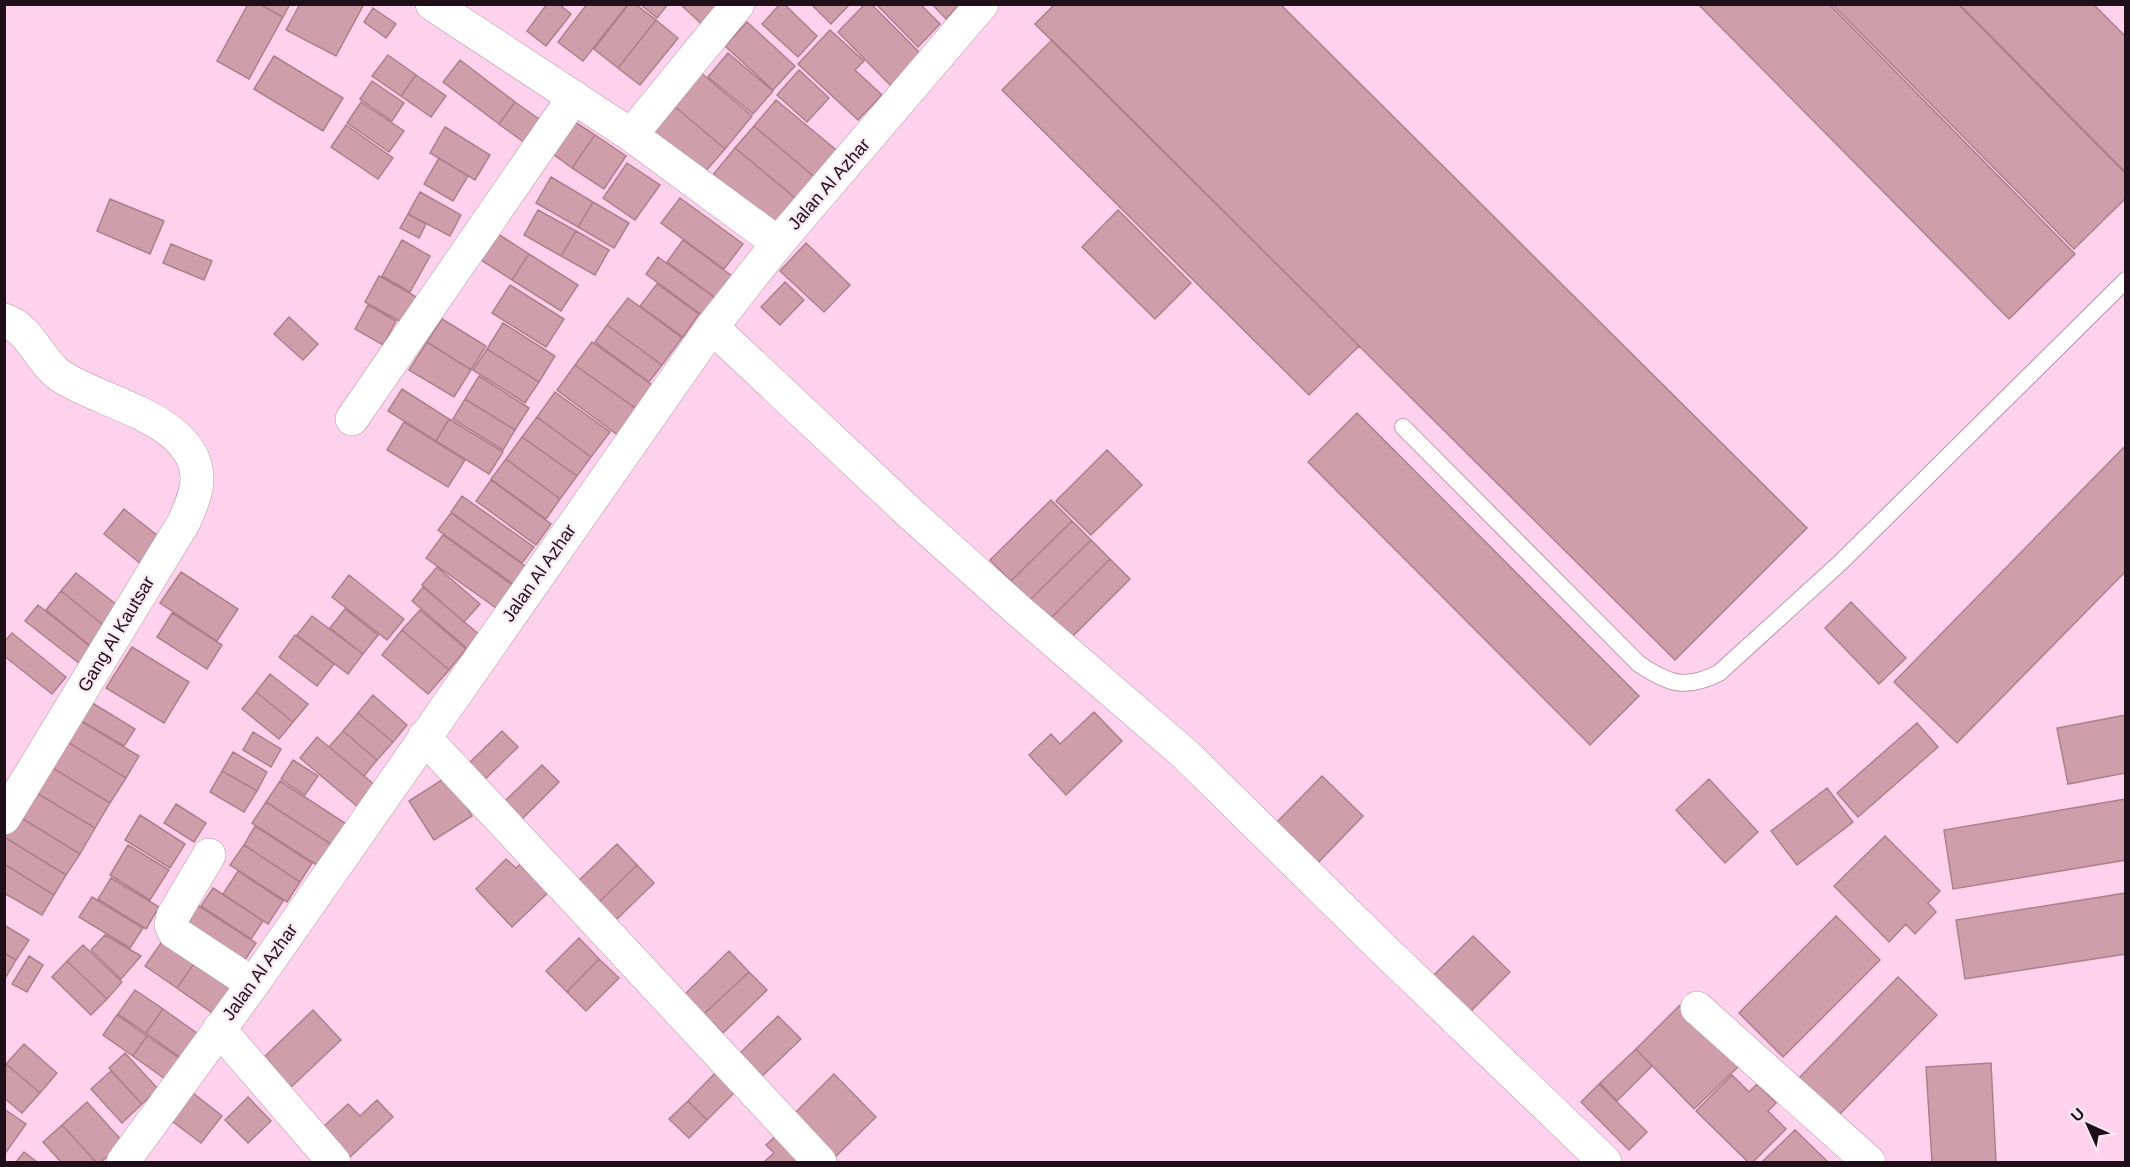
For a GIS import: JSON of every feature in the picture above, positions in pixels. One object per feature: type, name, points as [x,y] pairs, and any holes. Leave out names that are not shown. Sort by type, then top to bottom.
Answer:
[{"type":"street","points":[[432,4],[631,135],[778,243]]},
{"type":"street","points":[[631,135],[738,4]]},
{"type":"street","name":"Jalan Al Azhar","points":[[123,1162],[253,984],[712,327],[778,243],[982,4]]},
{"type":"street","points":[[352,419],[574,97]]},
{"type":"street","name":"Gang Al Kautsar","points":[[4,320],[25,333],[49,366],[69,381],[168,428],[184,443],[194,461],[197,478],[194,498],[184,522],[4,819]]},
{"type":"street","points":[[712,327],[947,546],[1185,754],[1605,1162]]},
{"type":"street","points":[[424,737],[820,1162]]},
{"type":"street","points":[[209,855],[171,925],[174,932],[253,984]]},
{"type":"street","points":[[1697,1008],[1869,1162]]},
{"type":"street","points":[[219,1029],[334,1162]]},
{"type":"lane","points":[[1403,427],[1639,664],[1655,675],[1677,683],[1700,682],[1719,673],[1840,563],[2126,280]]},
{"type":"building","points":[[248,4],[259,4],[283,17],[249,79],[217,61]]},
{"type":"building","points":[[259,4],[290,4],[283,17]]},
{"type":"building","points":[[300,4],[364,4],[336,56],[286,30]]},
{"type":"building","points":[[547,4],[559,4],[571,14],[546,46],[527,31]]},
{"type":"building","points":[[587,4],[628,4],[583,61],[558,42]]},
{"type":"building","points":[[629,4],[635,4],[656,20],[618,68],[594,49]]},
{"type":"building","points":[[640,4],[668,4],[657,18]]},
{"type":"building","points":[[680,4],[730,4],[707,29]]},
{"type":"building","points":[[780,4],[784,4],[817,36],[798,57],[762,24]]},
{"type":"building","points":[[811,4],[850,4],[831,24]]},
{"type":"building","points":[[865,4],[871,4],[922,55],[891,86],[838,32]]},
{"type":"building","points":[[876,4],[920,4],[940,24],[918,47]]},
{"type":"building","points":[[932,4],[960,4],[946,19]]},
{"type":"building","points":[[1055,4],[1280,4],[1807,528],[1675,660],[1035,24]]},
{"type":"building","points":[[1698,4],[1829,4],[2075,254],[2009,319]]},
{"type":"building","points":[[1832,4],[1958,4],[2126,174],[2126,198],[2074,249]]},
{"type":"building","points":[[1959,4],[2093,4],[2126,37],[2126,173]]},
{"type":"building","points":[[373,8],[396,24],[386,38],[364,22]]},
{"type":"building","points":[[656,20],[678,38],[640,85],[618,68]]},
{"type":"building","points":[[747,22],[795,66],[773,90],[725,46]]},
{"type":"building","points":[[830,30],[864,61],[855,70],[882,95],[858,120],[798,64]]},
{"type":"building","points":[[1052,40],[1359,346],[1309,395],[1002,90]]},
{"type":"building","points":[[728,53],[773,91],[753,114],[708,77]]},
{"type":"building","points":[[388,55],[416,75],[401,96],[372,76]]},
{"type":"building","points":[[274,56],[343,98],[323,131],[254,89]]},
{"type":"building","points":[[460,60],[515,102],[499,124],[443,82]]},
{"type":"building","points":[[799,70],[829,98],[807,122],[777,95]]},
{"type":"building","points":[[700,72],[752,116],[725,149],[673,105]]},
{"type":"building","points":[[416,75],[446,96],[431,117],[401,96]]},
{"type":"building","points":[[372,81],[404,103],[392,121],[360,99]]},
{"type":"building","points":[[776,100],[840,153],[818,180],[754,126]]},
{"type":"building","points":[[361,102],[404,131],[389,152],[347,123]]},
{"type":"building","points":[[515,102],[546,124],[529,146],[499,124]]},
{"type":"building","points":[[673,105],[725,149],[703,174],[651,130]]},
{"type":"building","points":[[575,122],[595,135],[572,168],[553,154]]},
{"type":"building","points":[[346,125],[393,158],[378,179],[331,147]]},
{"type":"building","points":[[754,126],[818,180],[800,202],[735,148]]},
{"type":"building","points":[[445,127],[490,155],[475,180],[430,153]]},
{"type":"building","points":[[595,135],[626,156],[604,189],[572,168]]},
{"type":"building","points":[[735,148],[800,202],[777,228],[713,175]]},
{"type":"building","points":[[439,158],[468,176],[453,201],[424,184]]},
{"type":"building","points":[[627,163],[660,185],[635,220],[603,198]]},
{"type":"building","points":[[551,177],[593,202],[578,227],[536,203]]},
{"type":"building","points":[[420,192],[461,215],[450,236],[408,214]]},
{"type":"building","points":[[680,198],[743,244],[724,269],[661,223]]},
{"type":"building","points":[[110,199],[164,221],[150,254],[97,231]]},
{"type":"building","points":[[593,202],[629,223],[614,248],[578,227]]},
{"type":"building","points":[[538,210],[576,231],[561,256],[524,235]]},
{"type":"building","points":[[1118,210],[1191,283],[1155,319],[1082,247]]},
{"type":"building","points":[[408,214],[426,224],[419,238],[400,228]]},
{"type":"building","points":[[576,231],[609,250],[595,275],[561,256]]},
{"type":"building","points":[[498,234],[529,254],[512,280],[481,260]]},
{"type":"building","points":[[402,240],[430,256],[410,292],[382,276]]},
{"type":"building","points":[[683,240],[732,276],[716,298],[667,262]]},
{"type":"building","points":[[806,243],[850,285],[824,312],[780,271]]},
{"type":"building","points":[[171,244],[212,261],[204,280],[163,263]]},
{"type":"building","points":[[529,254],[578,285],[561,311],[512,280]]},
{"type":"building","points":[[658,257],[715,298],[702,315],[646,274]]},
{"type":"building","points":[[379,276],[420,299],[405,324],[365,302]]},
{"type":"building","points":[[785,282],[804,300],[780,325],[761,307]]},
{"type":"building","points":[[657,284],[699,314],[683,337],[640,306]]},
{"type":"building","points":[[510,285],[564,319],[546,347],[492,313]]},
{"type":"building","points":[[628,298],[682,338],[662,365],[607,325]]},
{"type":"building","points":[[368,305],[396,321],[383,345],[355,329]]},
{"type":"building","points":[[289,317],[318,344],[303,360],[274,334]]},
{"type":"building","points":[[442,319],[486,346],[471,370],[427,342]]},
{"type":"building","points":[[503,323],[555,356],[539,382],[487,349]]},
{"type":"building","points":[[607,325],[662,365],[649,382],[595,342]]},
{"type":"building","points":[[427,342],[471,370],[454,397],[409,370]]},
{"type":"building","points":[[592,342],[659,390],[642,413],[575,365]]},
{"type":"building","points":[[487,349],[539,382],[525,403],[473,370]]},
{"type":"building","points":[[575,365],[642,413],[623,439],[557,390]]},
{"type":"building","points":[[479,376],[529,408],[515,430],[465,399]]},
{"type":"building","points":[[402,389],[449,419],[436,441],[388,411]]},
{"type":"building","points":[[555,392],[610,432],[591,457],[537,417]]},
{"type":"building","points":[[465,399],[515,430],[503,450],[453,419]]},
{"type":"building","points":[[1357,413],[1639,696],[1590,745],[1308,462]]},
{"type":"building","points":[[537,417],[591,457],[577,476],[522,437]]},
{"type":"building","points":[[449,419],[503,452],[489,474],[436,441]]},
{"type":"building","points":[[404,422],[465,460],[448,487],[387,450]]},
{"type":"building","points":[[522,437],[577,476],[560,499],[506,459]]},
{"type":"building","points":[[2126,445],[2126,571],[1957,743],[1894,682]]},
{"type":"building","points":[[1107,450],[1142,485],[1091,535],[1056,501]]},
{"type":"building","points":[[506,459],[560,499],[546,519],[491,479]]},
{"type":"building","points":[[491,480],[551,524],[536,545],[476,501]]},
{"type":"building","points":[[462,496],[534,547],[522,563],[451,512]]},
{"type":"building","points":[[1051,500],[1072,521],[1011,581],[990,560]]},
{"type":"building","points":[[124,509],[167,543],[146,568],[104,534]]},
{"type":"building","points":[[451,513],[529,569],[516,586],[438,530]]},
{"type":"building","points":[[1072,521],[1091,540],[1030,600],[1011,581]]},
{"type":"building","points":[[443,535],[515,587],[499,610],[426,558]]},
{"type":"building","points":[[1091,540],[1110,559],[1049,620],[1030,600]]},
{"type":"building","points":[[1110,559],[1130,579],[1069,640],[1049,620]]},
{"type":"building","points":[[437,567],[480,604],[464,622],[422,585]]},
{"type":"building","points":[[181,572],[238,609],[217,641],[160,603]]},
{"type":"building","points":[[76,573],[122,609],[107,628],[61,591]]},
{"type":"building","points":[[349,575],[404,619],[387,640],[332,597]]},
{"type":"building","points":[[423,587],[481,636],[469,650],[412,601]]},
{"type":"building","points":[[61,591],[107,628],[92,647],[46,610]]},
{"type":"building","points":[[1851,602],[1906,658],[1879,684],[1825,628]]},
{"type":"building","points":[[38,605],[92,648],[80,664],[25,621]]},
{"type":"building","points":[[345,609],[378,635],[363,654],[330,628]]},
{"type":"building","points":[[420,610],[466,649],[449,670],[402,630]]},
{"type":"building","points":[[172,613],[222,645],[207,669],[157,637]]},
{"type":"building","points":[[312,616],[363,654],[348,674],[297,635]]},
{"type":"building","points":[[402,630],[449,670],[428,694],[382,655]]},
{"type":"building","points":[[12,633],[66,677],[52,694],[4,656],[4,642]]},
{"type":"building","points":[[295,635],[334,664],[317,686],[279,657]]},
{"type":"building","points":[[132,647],[189,682],[164,723],[106,688]]},
{"type":"building","points":[[270,674],[308,704],[293,722],[256,692]]},
{"type":"building","points":[[256,692],[293,722],[279,739],[242,709]]},
{"type":"building","points":[[373,695],[407,725],[393,742],[358,713]]},
{"type":"building","points":[[89,701],[135,729],[124,746],[78,719]]},
{"type":"building","points":[[1094,712],[1122,741],[1066,795],[1029,755],[1051,734],[1060,744]]},
{"type":"building","points":[[358,713],[393,742],[377,760],[343,731]]},
{"type":"building","points":[[2126,715],[2126,773],[2068,784],[2057,728]]},
{"type":"building","points":[[74,717],[139,756],[126,778],[61,738]]},
{"type":"building","points":[[1917,723],[1938,747],[1858,817],[1837,793]]},
{"type":"building","points":[[343,731],[377,760],[364,776],[329,747]]},
{"type":"building","points":[[502,731],[518,747],[479,785],[463,769]]},
{"type":"building","points":[[253,732],[281,749],[271,767],[243,750]]},
{"type":"building","points":[[317,737],[376,786],[358,807],[300,758]]},
{"type":"building","points":[[61,738],[126,778],[110,803],[46,764]]},
{"type":"building","points":[[233,752],[267,772],[257,791],[222,771]]},
{"type":"building","points":[[293,760],[318,776],[305,795],[281,779]]},
{"type":"building","points":[[46,764],[110,803],[95,828],[30,789]]},
{"type":"building","points":[[542,765],[559,782],[522,819],[504,802]]},
{"type":"building","points":[[222,771],[257,791],[244,812],[210,792]]},
{"type":"building","points":[[448,776],[472,816],[434,840],[409,801]]},
{"type":"building","points":[[1322,776],[1363,816],[1315,866],[1274,825]]},
{"type":"building","points":[[1709,779],[1758,832],[1725,863],[1676,810]]},
{"type":"building","points":[[280,781],[351,827],[337,848],[266,802]]},
{"type":"building","points":[[1827,788],[1853,822],[1797,865],[1771,831]]},
{"type":"building","points":[[30,789],[95,828],[80,854],[15,814]]},
{"type":"building","points":[[2126,799],[2126,860],[1953,889],[1944,830]]},
{"type":"building","points":[[266,802],[337,848],[323,869],[252,823]]},
{"type":"building","points":[[176,804],[206,823],[194,842],[164,823]]},
{"type":"building","points":[[15,814],[80,854],[66,875],[4,837],[4,831]]},
{"type":"building","points":[[140,815],[185,844],[170,868],[125,840]]},
{"type":"building","points":[[255,826],[312,863],[300,882],[244,845]]},
{"type":"building","points":[[1885,836],[1940,891],[1928,903],[1936,912],[1915,934],[1906,924],[1889,942],[1834,886]]},
{"type":"building","points":[[4,837],[66,875],[54,895],[4,864]]},
{"type":"building","points":[[617,844],[637,865],[597,904],[576,883]]},
{"type":"building","points":[[128,845],[169,870],[150,900],[110,875]]},
{"type":"building","points":[[244,845],[300,882],[287,902],[230,865]]},
{"type":"building","points":[[528,857],[555,886],[512,927],[476,889],[506,859],[516,868]]},
{"type":"building","points":[[4,864],[54,895],[42,915],[4,893]]},
{"type":"building","points":[[637,865],[654,883],[614,922],[597,904]]},
{"type":"building","points":[[238,871],[283,901],[268,924],[223,894]]},
{"type":"building","points":[[111,878],[159,907],[146,929],[98,899]]},
{"type":"building","points":[[213,888],[263,921],[251,939],[201,906]]},
{"type":"building","points":[[2126,893],[2126,954],[1965,979],[1956,920]]},
{"type":"building","points":[[92,897],[143,928],[130,948],[79,917]]},
{"type":"building","points":[[194,903],[256,943],[241,966],[179,926]]},
{"type":"building","points":[[1836,916],[1880,960],[1783,1057],[1739,1013]]},
{"type":"building","points":[[4,925],[29,940],[16,960],[4,953]]},
{"type":"building","points":[[168,933],[200,955],[177,988],[145,966]]},
{"type":"building","points":[[105,935],[141,956],[121,979],[91,950]]},
{"type":"building","points":[[1473,936],[1510,972],[1470,1012],[1433,976]]},
{"type":"building","points":[[579,938],[599,959],[567,992],[546,971]]},
{"type":"building","points":[[83,945],[122,982],[107,999],[67,961]]},
{"type":"building","points":[[729,951],[749,972],[704,1014],[685,994]]},
{"type":"building","points":[[4,953],[16,960],[4,980]]},
{"type":"building","points":[[200,955],[241,985],[218,1017],[177,988]]},
{"type":"building","points":[[29,956],[43,965],[27,992],[12,984]]},
{"type":"building","points":[[599,959],[619,978],[586,1011],[567,992]]},
{"type":"building","points":[[67,961],[107,999],[91,1015],[52,977]]},
{"type":"building","points":[[749,972],[767,990],[723,1033],[704,1014]]},
{"type":"building","points":[[1898,977],[1937,1015],[1837,1117],[1798,1079]]},
{"type":"building","points":[[135,990],[163,1009],[146,1033],[118,1014]]},
{"type":"building","points":[[1680,1005],[1739,1066],[1694,1109],[1636,1049]]},
{"type":"building","points":[[163,1009],[198,1034],[181,1058],[146,1033]]},
{"type":"building","points":[[313,1010],[341,1040],[288,1090],[260,1061]]},
{"type":"building","points":[[117,1015],[147,1036],[133,1056],[103,1035]]},
{"type":"building","points":[[778,1016],[801,1039],[758,1080],[736,1057]]},
{"type":"building","points":[[147,1036],[182,1060],[168,1081],[133,1056]]},
{"type":"building","points":[[24,1044],[57,1073],[40,1093],[6,1064]]},
{"type":"building","points":[[1636,1049],[1652,1066],[1617,1101],[1600,1083]]},
{"type":"building","points":[[125,1053],[158,1089],[142,1104],[109,1068]]},
{"type":"building","points":[[1991,1063],[1996,1162],[1932,1162],[1926,1067]]},
{"type":"building","points":[[6,1064],[40,1093],[22,1113],[4,1098]]},
{"type":"building","points":[[719,1069],[738,1089],[707,1120],[688,1101]]},
{"type":"building","points":[[111,1071],[142,1104],[122,1123],[91,1089]]},
{"type":"building","points":[[834,1074],[876,1117],[831,1161],[789,1119]]},
{"type":"building","points":[[1732,1075],[1749,1092],[1757,1084],[1776,1103],[1768,1111],[1786,1129],[1753,1162],[1748,1162],[1696,1111]]},
{"type":"building","points":[[1599,1084],[1647,1132],[1629,1150],[1581,1102]]},
{"type":"building","points":[[193,1093],[222,1116],[201,1143],[172,1121]]},
{"type":"building","points":[[248,1097],[271,1121],[248,1143],[225,1120]]},
{"type":"building","points":[[377,1100],[393,1117],[350,1157],[322,1128],[348,1104],[360,1116]]},
{"type":"building","points":[[688,1101],[707,1120],[689,1138],[669,1119]]},
{"type":"building","points":[[87,1102],[123,1142],[101,1162],[96,1162],[62,1125]]},
{"type":"building","points":[[4,1109],[26,1124],[4,1155]]},
{"type":"building","points":[[62,1125],[96,1162],[61,1162],[43,1142]]},
{"type":"building","points":[[1795,1130],[1828,1162],[1762,1162]]},
{"type":"building","points":[[781,1131],[812,1162],[764,1162],[774,1153],[766,1145]]},
{"type":"building","points":[[24,1152],[37,1162],[16,1162]]}]
